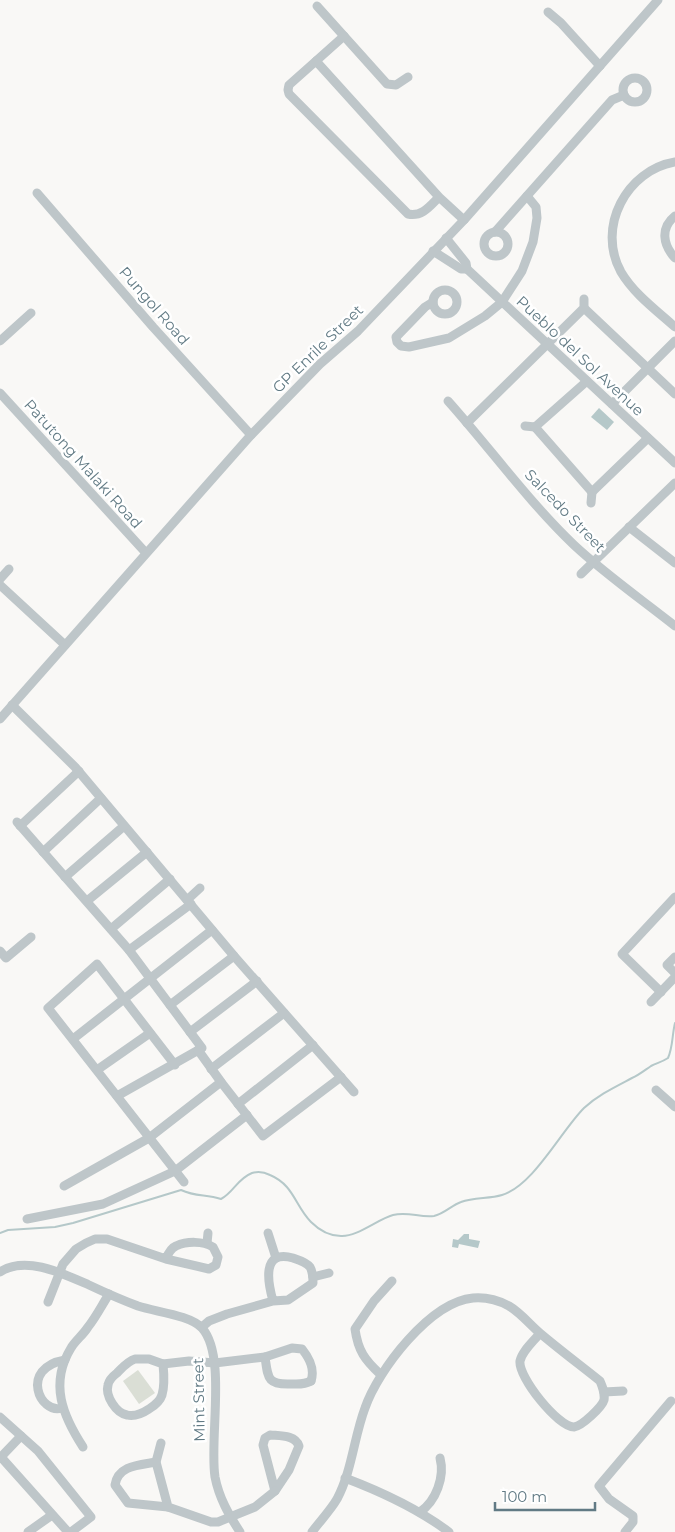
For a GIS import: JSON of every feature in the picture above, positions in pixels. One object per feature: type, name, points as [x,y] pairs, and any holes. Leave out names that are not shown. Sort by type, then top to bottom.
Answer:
[{"type":"street","name":"GP Enrile Street","points":[[0,719],[252,435],[320,364],[358,330],[464,220],[658,0]]},
{"type":"street","points":[[317,6],[387,84],[396,85],[408,77]]},
{"type":"street","points":[[548,12],[561,23],[600,66]]},
{"type":"street","points":[[344,36],[289,85],[289,94],[408,214],[416,216],[424,212],[439,197]]},
{"type":"street","points":[[316,61],[439,197],[464,220]]},
{"type":"street","points":[[495,232],[612,100],[624,95]]},
{"type":"street","points":[[675,162],[664,164],[648,172],[629,187],[618,205],[612,228],[613,250],[620,271],[634,289],[675,327]]},
{"type":"street","name":"Pungol Road","points":[[37,193],[153,327],[252,435]]},
{"type":"street","points":[[433,302],[425,307],[396,336],[397,342],[401,346],[408,347],[449,338],[486,316],[502,302],[522,271],[533,242],[537,218],[536,207],[527,196]]},
{"type":"street","points":[[675,216],[665,228],[664,240],[668,250],[675,258]]},
{"type":"street","name":"Pueblo del Sol Avenue","points":[[446,238],[466,263],[467,269],[675,463]]},
{"type":"street","name":"Pueblo del Sol Avenue","points":[[433,251],[461,269],[467,269]]},
{"type":"street","points":[[467,423],[548,345],[584,303],[675,394]]},
{"type":"street","points":[[0,341],[31,313]]},
{"type":"street","points":[[612,404],[675,341]]},
{"type":"street","points":[[535,427],[587,381]]},
{"type":"street","name":"Patutong Malaki Road","points":[[0,393],[146,553]]},
{"type":"street","name":"Salcedo Street","points":[[448,401],[542,512],[573,544],[675,626]]},
{"type":"street","points":[[525,426],[535,427],[592,492]]},
{"type":"street","points":[[591,503],[592,492],[648,438]]},
{"type":"street","points":[[582,574],[675,483]]},
{"type":"street","points":[[629,527],[674,560]]},
{"type":"street","points":[[0,579],[9,570]]},
{"type":"street","points":[[0,585],[65,645]]},
{"type":"street","points":[[12,705],[79,771],[234,956],[354,1092]]},
{"type":"street","points":[[79,771],[19,824],[129,950],[202,1048],[175,1065],[117,1096]]},
{"type":"street","points":[[44,852],[102,798]]},
{"type":"street","points":[[66,876],[124,826]]},
{"type":"street","points":[[87,902],[147,852]]},
{"type":"street","points":[[111,929],[170,879]]},
{"type":"street","points":[[129,950],[189,902],[200,888]]},
{"type":"street","points":[[661,992],[622,954],[675,897]]},
{"type":"street","points":[[74,1039],[212,930]]},
{"type":"street","points":[[0,950],[6,958],[31,937]]},
{"type":"street","points":[[170,1005],[234,956]]},
{"type":"street","points":[[675,957],[667,965],[675,973]]},
{"type":"street","points":[[175,1065],[97,964],[48,1008],[184,1182]]},
{"type":"street","points":[[651,1002],[675,978]]},
{"type":"street","points":[[190,1032],[257,981]]},
{"type":"street","points":[[211,1069],[284,1013]]},
{"type":"street","points":[[97,1070],[150,1033]]},
{"type":"street","points":[[238,1104],[313,1045]]},
{"type":"street","points":[[198,1050],[264,1136],[341,1077]]},
{"type":"street","points":[[64,1186],[149,1138],[221,1082]]},
{"type":"street","points":[[656,1090],[675,1107]]},
{"type":"street","points":[[27,1219],[103,1204],[175,1171],[247,1116]]},
{"type":"street","points":[[207,1243],[208,1233]]},
{"type":"street","points":[[268,1233],[276,1258]]},
{"type":"street","points":[[48,1302],[63,1264],[76,1249],[86,1242],[95,1239],[106,1239],[166,1259],[209,1269],[216,1266],[218,1257],[213,1247],[201,1242],[176,1246],[169,1251],[166,1259]]},
{"type":"street","points":[[0,1272],[9,1266],[18,1264],[59,1272],[140,1307],[187,1319],[202,1327],[209,1321],[227,1314],[273,1301],[288,1300],[313,1283],[314,1277],[310,1268],[301,1261],[280,1256],[276,1258],[270,1265],[268,1275],[273,1301]]},
{"type":"street","points":[[314,1277],[329,1272]]},
{"type":"street","points":[[380,1374],[366,1361],[351,1328],[392,1281]]},
{"type":"street","points":[[83,1447],[62,1408],[60,1382],[65,1360],[71,1348],[89,1327],[109,1294]]},
{"type":"street","points":[[312,1532],[337,1498],[345,1478],[365,1407],[380,1374],[411,1336],[437,1314],[457,1302],[472,1298],[489,1298],[510,1307],[600,1381],[604,1392],[603,1402],[585,1422],[574,1427],[565,1425],[549,1410],[526,1381],[520,1362],[522,1356],[540,1333]]},
{"type":"street","name":"Mint Street","points":[[202,1327],[210,1340],[215,1363],[214,1466],[220,1494],[230,1517],[240,1532]]},
{"type":"street","points":[[163,1364],[164,1387],[161,1398],[154,1406],[142,1413],[129,1416],[119,1412],[108,1392],[108,1383],[128,1357],[149,1359],[163,1364],[189,1361],[215,1363],[265,1357],[292,1348],[302,1349],[310,1358],[314,1373],[313,1384],[278,1384],[272,1382],[267,1376],[265,1357]]},
{"type":"street","points":[[62,1408],[58,1410],[44,1402],[35,1382],[48,1365],[65,1360]]},
{"type":"street","points":[[604,1392],[623,1391]]},
{"type":"street","points":[[625,1532],[633,1522],[633,1516],[609,1499],[600,1486],[672,1401]]},
{"type":"street","points":[[0,1417],[38,1451],[91,1517],[69,1532],[1,1457],[21,1436]]},
{"type":"street","points":[[156,1462],[136,1465],[116,1477],[114,1485],[128,1503],[168,1507],[211,1522],[218,1522],[255,1507],[275,1491],[289,1470],[300,1446],[300,1439],[270,1435],[265,1438],[263,1445],[275,1491]]},
{"type":"street","points":[[161,1443],[156,1462],[168,1507]]},
{"type":"street","points":[[420,1512],[427,1508],[436,1493],[442,1470],[440,1458]]},
{"type":"street","points":[[345,1478],[368,1486],[420,1512],[449,1532]]},
{"type":"street","points":[[28,1532],[52,1515]]},
{"type":"shaded area","points":[[599,408],[614,422],[607,430],[591,417]]},
{"type":"shaded area","points":[[464,1234],[469,1234],[469,1239],[480,1241],[478,1248],[459,1244],[458,1248],[452,1247],[453,1239],[458,1240]]},
{"type":"shaded area","points":[[138,1370],[155,1393],[139,1404],[123,1381]]},
{"type":"waterway","points":[[0,1233],[8,1230],[55,1227],[73,1223],[181,1190],[191,1194],[221,1199],[243,1179],[257,1172],[266,1173],[278,1179],[289,1190],[311,1222],[325,1232],[337,1236],[354,1234],[393,1215],[434,1216],[466,1200],[502,1195],[513,1190],[536,1170],[575,1118],[589,1103],[668,1058],[675,1023]]}]
